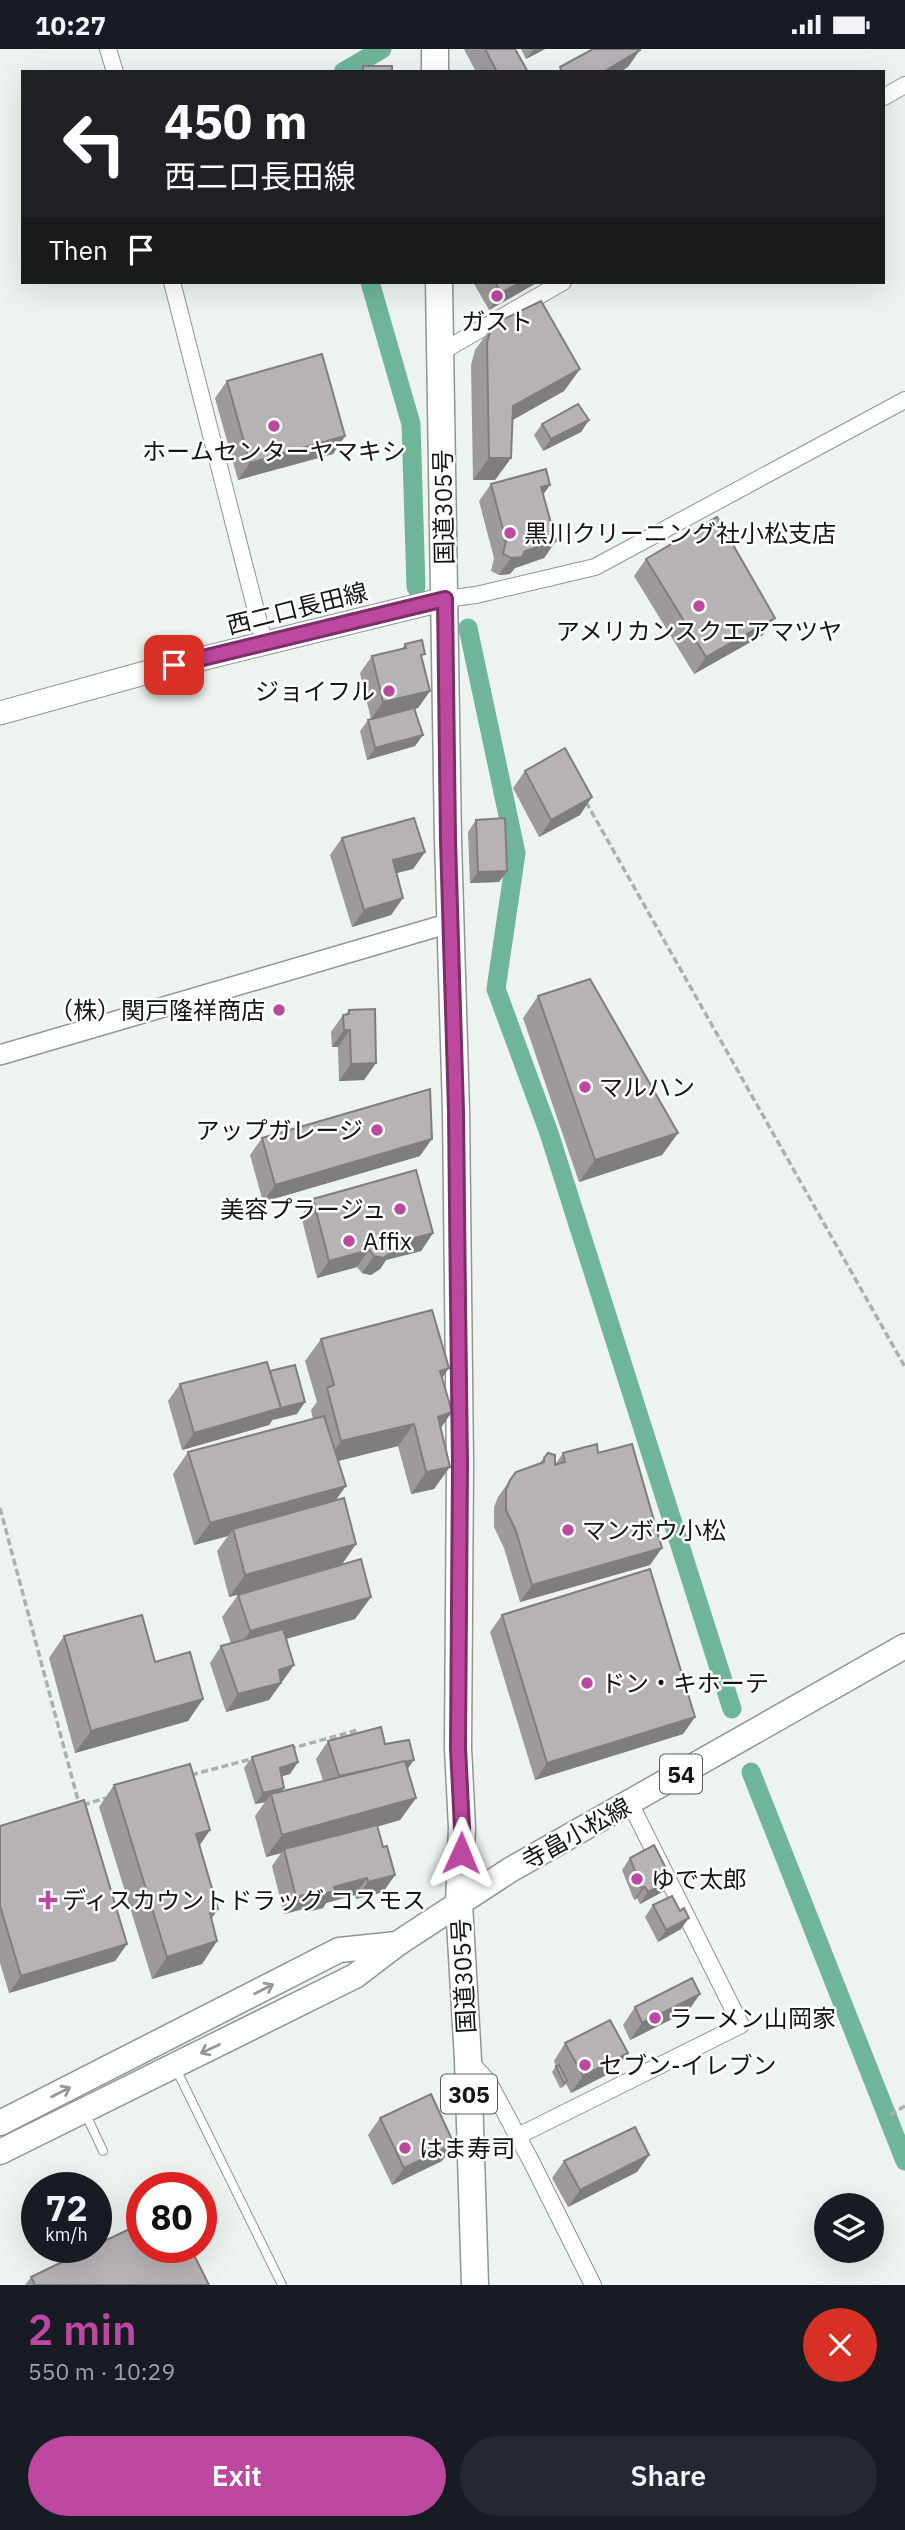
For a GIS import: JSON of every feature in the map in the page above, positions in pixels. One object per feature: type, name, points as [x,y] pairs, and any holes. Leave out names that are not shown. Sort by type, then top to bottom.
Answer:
[{"type":"highway","points":[[435,49],[435,70]]},
{"type":"highway","name":"国道305号","points":[[439,284],[450,923],[456,1111],[460,1464],[458,1748],[462,1828],[459,1904],[468,2060],[475,2285]]},
{"type":"main road","name":"西二口長田線","points":[[0,713],[264,642],[445,599]]},
{"type":"main road","name":"寺畠小松線","points":[[0,2152],[355,1976],[397,1944],[510,1870],[905,1646]]},
{"type":"main road","name":"寺畠小松線","points":[[0,2123],[339,1950],[397,1944]]},
{"type":"street","points":[[108,49],[114,70]]},
{"type":"street","points":[[885,96],[905,85]]},
{"type":"street","points":[[173,284],[264,642]]},
{"type":"street","points":[[440,352],[559,284]]},
{"type":"street","points":[[445,599],[477,595],[595,567],[905,400]]},
{"type":"street","points":[[0,1055],[450,923]]},
{"type":"street","points":[[518,2136],[741,2025],[630,1803]]},
{"type":"street","points":[[468,2060],[488,2081],[593,2285]]},
{"type":"lane","points":[[175,2067],[282,2285]]},
{"type":"lane","points":[[84,2111],[103,2151]]},
{"type":"path","points":[[581,792],[905,1367]]},
{"type":"path","points":[[0,1508],[80,1806],[106,1798]]},
{"type":"path","points":[[278,1752],[358,1730]]},
{"type":"path","points":[[186,1777],[265,1755]]},
{"type":"path","points":[[890,2115],[905,2106]]},
{"type":"building","points":[[485,49],[515,49],[527,70],[496,70]]},
{"type":"building","points":[[593,49],[640,50],[606,70],[561,70],[560,67]]},
{"type":"building","points":[[363,66],[392,66],[392,70],[363,70]]},
{"type":"building","points":[[496,284],[517,284],[501,293]]},
{"type":"building","points":[[541,301],[580,369],[513,406],[511,458],[489,458],[487,343],[491,328]]},
{"type":"building","name":"ホームセンターヤマキシ","points":[[322,354],[345,436],[250,463],[227,381]]},
{"type":"building","points":[[578,404],[589,420],[551,439],[542,424]]},
{"type":"building","points":[[546,469],[550,485],[541,487],[556,541],[525,551],[522,557],[511,558],[503,554],[506,541],[491,484]]},
{"type":"building","name":"アメリカンスクエアマツヤ","points":[[717,517],[775,618],[706,657],[646,559]]},
{"type":"building","points":[[422,640],[425,654],[421,655],[430,691],[383,702],[372,656],[406,648],[405,644]]},
{"type":"building","points":[[414,708],[423,735],[375,748],[368,720]]},
{"type":"building","points":[[565,748],[592,797],[551,820],[525,771]]},
{"type":"building","points":[[414,818],[425,852],[393,860],[403,898],[364,910],[342,838]]},
{"type":"building","points":[[505,818],[507,871],[478,872],[476,820]]},
{"type":"building","points":[[590,979],[678,1133],[595,1160],[538,996]]},
{"type":"building","points":[[375,1009],[376,1063],[351,1064],[350,1030],[344,1030],[343,1015],[349,1014],[349,1010]]},
{"type":"building","name":"アップガレージ","points":[[430,1089],[432,1139],[275,1185],[262,1138]]},
{"type":"building","points":[[416,1170],[433,1233],[393,1244],[392,1252],[383,1258],[374,1256],[369,1250],[329,1261],[313,1199]]},
{"type":"building","points":[[432,1310],[449,1368],[440,1371],[452,1412],[438,1417],[450,1467],[426,1472],[414,1424],[341,1441],[327,1388],[334,1385],[321,1339]]},
{"type":"building","points":[[267,1362],[281,1408],[194,1433],[180,1384]]},
{"type":"building","points":[[295,1365],[305,1402],[281,1408],[270,1371]]},
{"type":"building","points":[[324,1416],[346,1486],[210,1523],[188,1452]]},
{"type":"building","name":"マンボウ小松","points":[[597,1444],[598,1453],[632,1444],[662,1548],[532,1585],[516,1531],[506,1510],[506,1490],[510,1480],[516,1472],[544,1462],[548,1453],[555,1455],[555,1465],[565,1462],[563,1453]]},
{"type":"building","points":[[344,1498],[356,1544],[245,1575],[233,1529]]},
{"type":"building","points":[[361,1559],[371,1597],[250,1631],[238,1595]]},
{"type":"building","name":"ドン・キホーテ","points":[[650,1569],[695,1717],[547,1763],[502,1615]]},
{"type":"building","points":[[142,1615],[155,1662],[190,1652],[203,1699],[91,1731],[64,1636]]},
{"type":"building","points":[[283,1629],[294,1665],[279,1670],[281,1683],[238,1694],[221,1646]]},
{"type":"building","points":[[381,1727],[385,1744],[409,1740],[414,1760],[339,1776],[328,1741]]},
{"type":"building","points":[[293,1745],[298,1762],[280,1768],[284,1788],[263,1793],[252,1757]]},
{"type":"building","points":[[405,1761],[416,1798],[282,1835],[271,1794]]},
{"type":"building","points":[[190,1764],[210,1830],[196,1834],[218,1909],[210,1913],[217,1941],[167,1957],[114,1785]]},
{"type":"building","name":"ディスカウントドラッグ コスモス","points":[[84,1800],[127,1944],[21,1976],[0,1906],[0,1826]]},
{"type":"building","points":[[377,1825],[383,1847],[387,1846],[395,1875],[368,1882],[367,1878],[334,1887],[335,1891],[319,1895],[319,1891],[296,1897],[284,1849]]},
{"type":"building","points":[[654,1845],[672,1880],[648,1892],[645,1887],[642,1888],[630,1858]]},
{"type":"building","points":[[672,1896],[680,1911],[684,1908],[689,1918],[666,1930],[653,1905]]},
{"type":"building","points":[[692,1978],[700,1994],[642,2023],[635,2007]]},
{"type":"building","points":[[610,2020],[628,2053],[583,2076],[565,2043]]},
{"type":"building","points":[[559,2065],[567,2081],[564,2083],[556,2066]]},
{"type":"building","points":[[431,2094],[454,2144],[404,2168],[380,2118]]},
{"type":"building","points":[[635,2127],[649,2155],[580,2190],[564,2161]]},
{"type":"building","points":[[126,2231],[126,2263],[198,2263],[209,2285],[35,2285],[31,2277],[60,2263],[112,2263],[112,2237]]},
{"type":"waterway","points":[[346,70],[382,49]]},
{"type":"waterway","points":[[371,284],[411,424],[416,587]]},
{"type":"waterway","points":[[468,628],[516,853],[496,989],[549,1133],[732,1709]]},
{"type":"waterway","points":[[751,1772],[905,2161]]},
{"type":"place","name":"ガスト","points":[[497,296]]},
{"type":"place","name":"ホームセンターヤマキシ","points":[[274,426]]},
{"type":"place","name":"黒川クリーニング社小松支店","points":[[510,533]]},
{"type":"place","name":"アメリカンスクエアマツヤ","points":[[699,606]]},
{"type":"place","name":"ジョイフル","points":[[389,691]]},
{"type":"place","name":"（株）関戸隆祥商店","points":[[279,1010]]},
{"type":"place","name":"マルハン","points":[[585,1087]]},
{"type":"place","name":"アップガレージ","points":[[377,1130]]},
{"type":"place","name":"美容プラージュ","points":[[400,1209]]},
{"type":"place","name":"Affix","points":[[349,1241]]},
{"type":"place","name":"マンボウ小松","points":[[568,1530]]},
{"type":"place","name":"ドン・キホーテ","points":[[587,1683]]},
{"type":"place","name":"ゆで太郎","points":[[637,1879]]},
{"type":"place","name":"ディスカウントドラッグ コスモス","points":[[48,1900]]},
{"type":"place","name":"ラーメン山岡家","points":[[655,2018]]},
{"type":"place","name":"セブン-イレブン","points":[[585,2065]]},
{"type":"place","name":"はま寿司","points":[[405,2148]]},
{"type":"route","points":[[174,665],[445,599],[448,840],[456,1111],[460,1464],[458,1748],[461,1853]]}]
